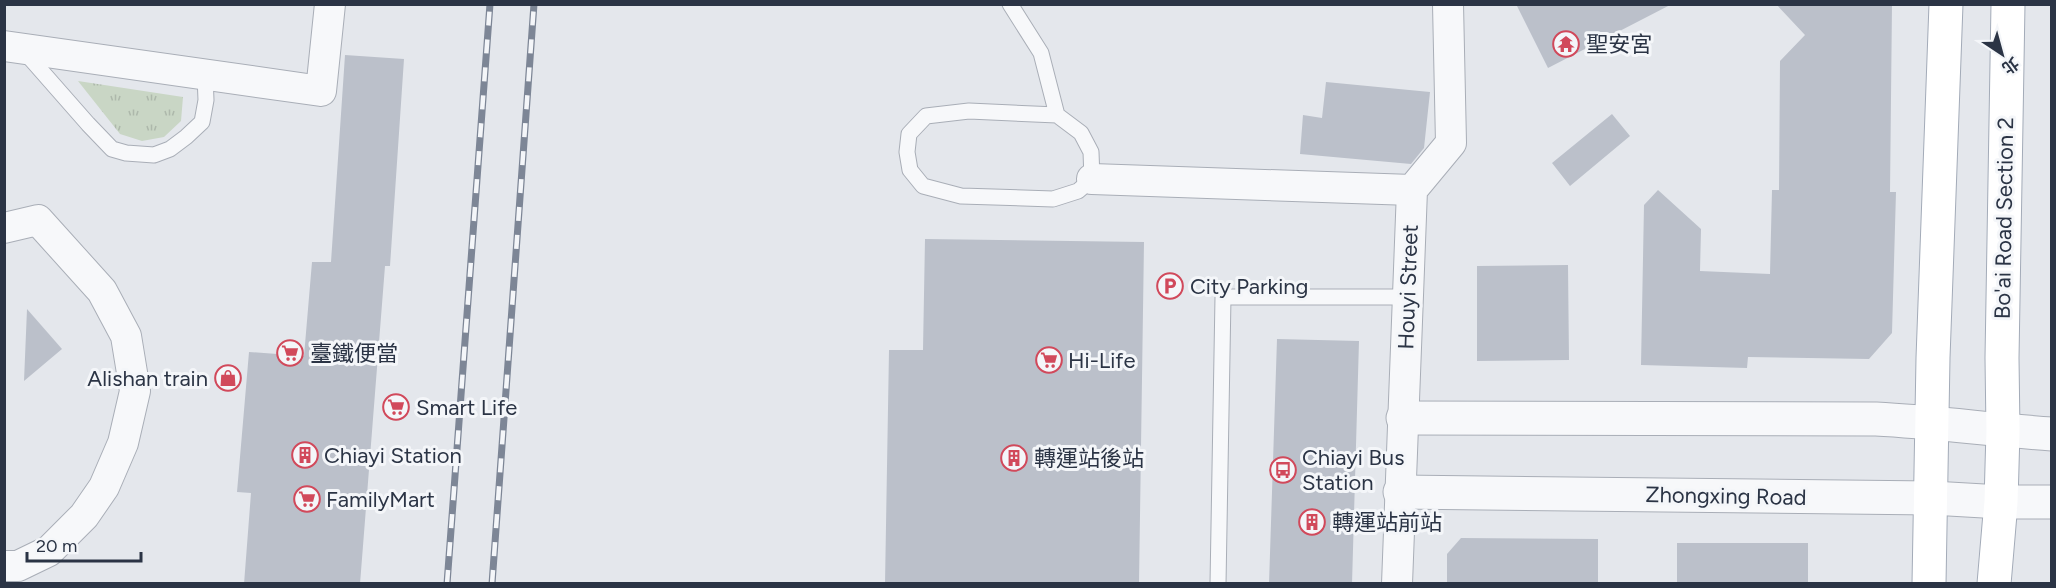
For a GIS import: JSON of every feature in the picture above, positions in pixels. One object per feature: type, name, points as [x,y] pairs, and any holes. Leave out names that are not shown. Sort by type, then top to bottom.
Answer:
[{"type":"main road","points":[[1929,584],[1932,498],[1932,358],[1946,4]]},
{"type":"main road","name":"Bo'ai Road Section 2","points":[[1994,584],[2001,502],[2003,431],[2001,358],[2008,4]]},
{"type":"street","points":[[13,47],[321,92],[330,4]]},
{"type":"street","points":[[1092,178],[1412,190],[1451,143],[1448,4]]},
{"type":"street","name":"Houyi Street","points":[[1397,584],[1412,190]]},
{"type":"street","points":[[4,228],[38,220],[102,291],[126,336],[135,392],[123,443],[104,487],[84,516],[49,551],[18,566],[4,566]]},
{"type":"street","points":[[1403,418],[1864,419],[1933,422],[2003,431],[2052,434]]},
{"type":"street","name":"Zhongxing Road","points":[[1400,492],[1932,498],[2052,502]]},
{"type":"lane","points":[[1010,4],[1041,54],[1057,115]]},
{"type":"lane","points":[[13,47],[112,149],[126,153],[154,155],[170,149],[202,122],[206,100],[205,76]]},
{"type":"lane","points":[[969,111],[1057,115],[1081,133],[1091,152],[1092,178],[1078,191],[1053,200],[962,196],[922,186],[910,171],[907,152],[909,134],[926,116],[969,111]]},
{"type":"lane","points":[[1218,584],[1223,297],[1408,297]]},
{"type":"green space","points":[[78,81],[183,97],[181,121],[164,137],[142,141],[120,134]]},
{"type":"building","name":"聖安宮","points":[[1516,4],[1672,4],[1548,68]]},
{"type":"building","points":[[1776,4],[1892,4],[1890,192],[1896,192],[1892,333],[1869,359],[1748,357],[1747,368],[1641,365],[1644,205],[1658,190],[1701,229],[1700,271],[1770,274],[1772,190],[1779,190],[1780,61],[1805,35]]},
{"type":"building","name":"Chiayi Station","points":[[345,55],[404,59],[390,266],[385,266],[360,584],[244,584],[251,493],[237,492],[249,352],[304,356],[312,262],[331,262]]},
{"type":"building","points":[[1326,82],[1430,92],[1424,148],[1411,164],[1300,154],[1303,115],[1322,118]]},
{"type":"building","points":[[1612,114],[1630,136],[1570,186],[1552,163]]},
{"type":"building","name":"轉運站後站","points":[[925,239],[1144,242],[1139,584],[885,584],[889,350],[923,350]]},
{"type":"building","points":[[1568,265],[1569,360],[1477,361],[1477,266]]},
{"type":"building","points":[[27,309],[62,349],[24,381]]},
{"type":"building","name":"轉運站前站","points":[[1277,339],[1359,341],[1352,584],[1269,584]]},
{"type":"building","points":[[1461,538],[1598,539],[1598,584],[1447,584],[1447,554]]},
{"type":"building","points":[[1677,543],[1808,543],[1808,584],[1677,584]]},
{"type":"railway","points":[[447,584],[490,4]]},
{"type":"railway","points":[[492,584],[534,4]]},
{"type":"place","name":"聖安宮","points":[[1566,44]]},
{"type":"place","name":"City Parking","points":[[1170,286]]},
{"type":"place","name":"臺鐵便當","points":[[290,353]]},
{"type":"place","name":"Hi-Life","points":[[1049,360]]},
{"type":"place","name":"Alishan train","points":[[228,378]]},
{"type":"place","name":"Smart Life","points":[[396,407]]},
{"type":"place","name":"Chiayi Station","points":[[305,455]]},
{"type":"place","name":"轉運站後站","points":[[1014,458]]},
{"type":"place","name":"Chiayi Bus Station","points":[[1283,470]]},
{"type":"place","name":"FamilyMart","points":[[307,499]]},
{"type":"place","name":"轉運站前站","points":[[1312,522]]}]
